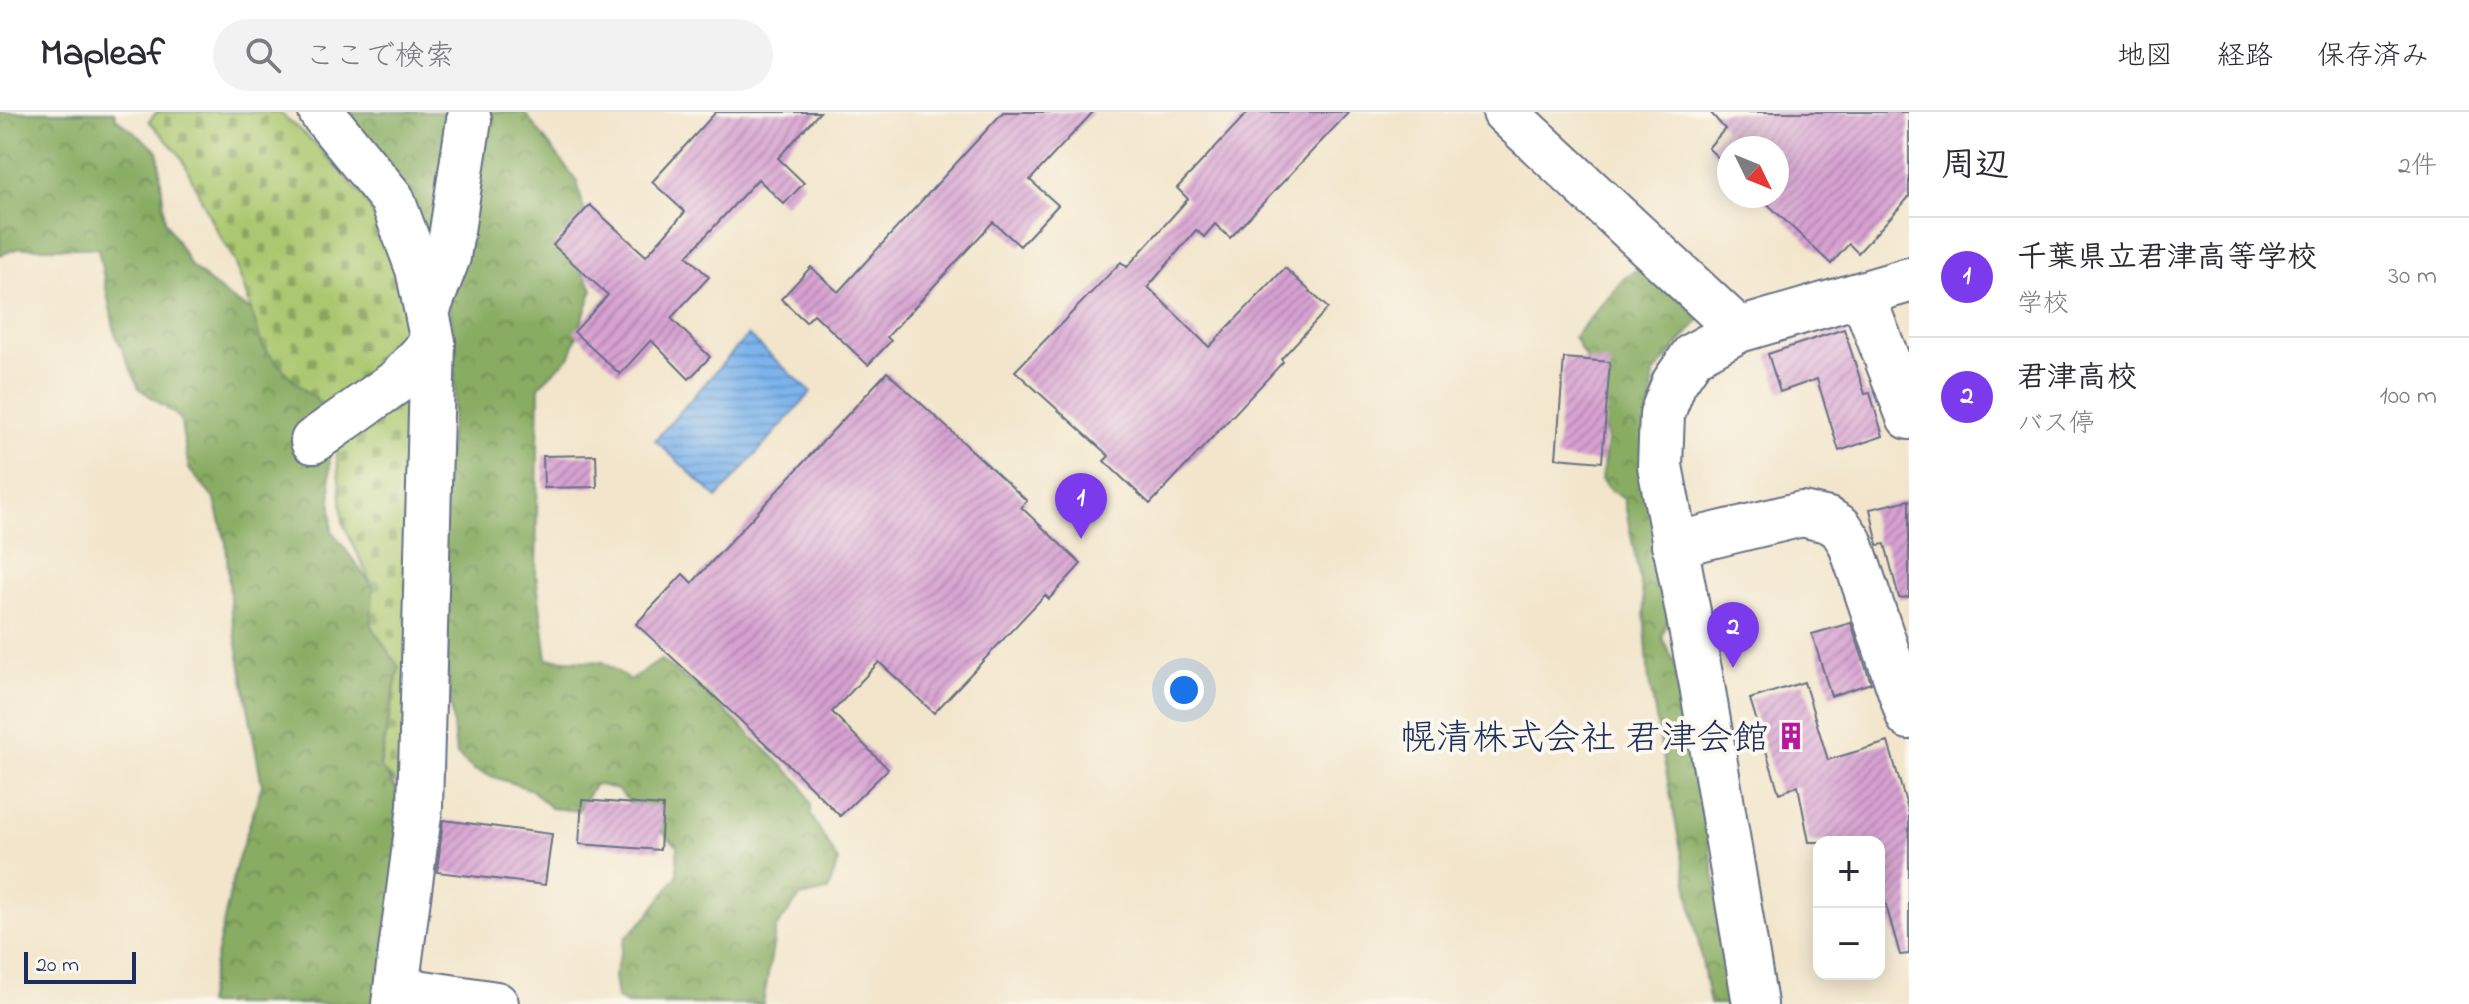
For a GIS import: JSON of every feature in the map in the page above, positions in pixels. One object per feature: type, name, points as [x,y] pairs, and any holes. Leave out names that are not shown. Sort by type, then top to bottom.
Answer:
[{"type":"street","points":[[321,112],[392,199],[418,269],[430,327],[420,807],[396,996],[496,1004]]},
{"type":"street","points":[[1505,112],[1739,330]]},
{"type":"street","points":[[313,441],[399,380],[430,327],[448,257],[469,120]]},
{"type":"street","points":[[1755,1004],[1702,685],[1660,466],[1662,414],[1674,383],[1693,355],[1739,330],[1909,280]]},
{"type":"street","points":[[1862,294],[1909,417]]},
{"type":"street","points":[[1674,545],[1802,514],[1828,520],[1840,527],[1850,542],[1909,717]]},
{"type":"green space","points":[[0,112],[114,112],[116,118],[158,151],[165,221],[191,266],[224,294],[252,311],[263,347],[327,396],[332,531],[373,587],[371,626],[399,667],[380,763],[431,847],[401,1004],[206,1004],[235,869],[262,785],[231,611],[226,543],[215,500],[189,469],[180,418],[139,388],[115,333],[98,248],[19,248],[0,255]]},
{"type":"green space","points":[[157,112],[279,112],[317,145],[364,198],[403,267],[414,343],[409,781],[396,783],[380,768],[399,667],[371,626],[373,587],[343,523],[333,414],[293,380],[263,347],[235,261],[214,226],[181,156],[149,121]]},
{"type":"green space","points":[[328,112],[524,112],[577,181],[584,210],[564,243],[593,289],[570,356],[539,386],[536,574],[547,659],[603,662],[630,680],[661,660],[706,693],[801,783],[811,804],[811,815],[838,861],[828,891],[800,897],[776,928],[763,1004],[627,1004],[617,998],[614,976],[625,938],[647,917],[677,876],[677,846],[616,789],[595,784],[578,811],[551,808],[532,790],[474,770],[456,754],[445,649],[441,509],[455,392],[453,334],[444,268]]},
{"type":"green space","points":[[1646,265],[1700,319],[1653,375],[1650,435],[1671,605],[1662,638],[1678,669],[1737,1004],[1710,1004],[1649,681],[1643,596],[1624,499],[1601,480],[1607,441],[1596,378],[1574,337],[1626,276]]},
{"type":"water","points":[[748,335],[811,392],[717,498],[655,440]]},
{"type":"building","points":[[716,112],[820,112],[778,158],[804,183],[784,204],[758,179],[687,256],[709,277],[671,318],[710,357],[689,379],[651,340],[620,374],[574,332],[608,295],[553,245],[590,205],[646,256],[685,212],[652,182]]},
{"type":"building","points":[[1003,112],[1093,112],[1030,180],[1058,205],[1020,246],[993,222],[887,337],[891,341],[868,365],[814,314],[806,322],[781,299],[811,267],[838,292]]},
{"type":"building","points":[[1248,112],[1349,112],[1230,238],[1215,224],[1204,237],[1196,230],[1148,287],[1209,347],[1285,268],[1328,308],[1281,359],[1283,362],[1150,504],[1104,461],[1109,456],[1015,371],[1121,262],[1127,267],[1188,199],[1177,188]]},
{"type":"building","points":[[1710,112],[1909,112],[1909,197],[1858,253],[1849,244],[1831,264],[1772,208],[1789,208],[1789,136],[1719,136],[1725,129]]},
{"type":"building","points":[[1717,138],[1717,157],[1708,148]]},
{"type":"building","points":[[1844,329],[1865,394],[1870,393],[1883,436],[1839,451],[1817,379],[1780,392],[1768,354]]},
{"type":"building","points":[[1564,358],[1610,362],[1602,462],[1556,458]]},
{"type":"building","points":[[887,372],[1027,501],[1021,507],[1081,564],[1049,599],[1045,595],[934,713],[879,662],[832,712],[888,769],[840,816],[636,624],[683,574],[692,583]]},
{"type":"building","points":[[596,455],[597,487],[544,488],[543,456]]},
{"type":"building","points":[[1909,500],[1909,597],[1899,598],[1885,544],[1878,545],[1870,509]]},
{"type":"building","points":[[1851,623],[1871,683],[1831,696],[1812,634]]},
{"type":"building","points":[[1804,682],[1828,760],[1888,742],[1909,813],[1909,954],[1900,955],[1885,901],[1885,836],[1813,836],[1813,842],[1809,842],[1798,786],[1779,793],[1750,699]]},
{"type":"building","points":[[582,800],[663,806],[660,850],[579,844]]},
{"type":"building","points":[[443,820],[552,834],[545,885],[437,872]]},
{"type":"place","name":"千葉県立君津高等学校","points":[[1081,539]]},
{"type":"place","name":"君津高校","points":[[1733,668]]},
{"type":"place","name":"幌清株式会社 君津会館","points":[[1791,736]]}]
